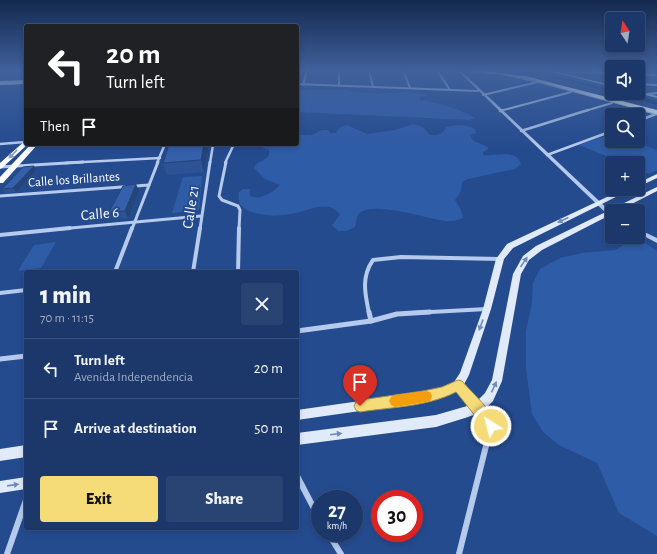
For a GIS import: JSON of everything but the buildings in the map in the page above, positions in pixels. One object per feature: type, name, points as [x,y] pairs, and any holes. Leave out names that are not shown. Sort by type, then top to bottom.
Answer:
[{"type":"highway","points":[[592,96],[657,113]]},
{"type":"highway","points":[[594,96],[657,113]]},
{"type":"main road","points":[[0,167],[24,144]]},
{"type":"main road","points":[[0,181],[33,146]]},
{"type":"main road","points":[[645,182],[657,176]]},
{"type":"main road","points":[[628,204],[657,189]]},
{"type":"main road","points":[[299,415],[423,397],[444,392],[458,385],[464,375],[487,310],[500,259],[510,246],[614,196]]},
{"type":"main road","points":[[299,440],[436,421],[478,408],[489,397],[497,381],[517,274],[526,258],[539,248],[605,216]]},
{"type":"main road","points":[[0,455],[24,451]]},
{"type":"main road","points":[[0,487],[24,483]]},
{"type":"street","points":[[484,96],[605,208]]},
{"type":"street","points":[[500,111],[556,96]]},
{"type":"street","points":[[521,131],[615,102]]},
{"type":"street","points":[[645,118],[657,113]]},
{"type":"street","points":[[547,155],[605,134]]},
{"type":"street","points":[[0,144],[24,142]]},
{"type":"street","points":[[116,270],[164,146]]},
{"type":"street","name":"Calle 21","points":[[193,270],[213,146]]},
{"type":"street","points":[[233,146],[224,166],[219,196],[222,200],[238,206],[240,210],[238,270]]},
{"type":"street","points":[[0,167],[160,158]]},
{"type":"street","name":"Calle los Brillantes","points":[[0,196],[149,185]]},
{"type":"street","name":"Calle 6","points":[[0,235],[201,216]]},
{"type":"street","points":[[645,235],[657,241]]},
{"type":"street","points":[[371,321],[364,286],[367,266],[373,260],[401,256],[500,259]]},
{"type":"street","points":[[0,293],[24,290]]},
{"type":"street","points":[[299,331],[371,321],[397,314],[487,310]]},
{"type":"street","points":[[0,359],[24,356]]},
{"type":"street","points":[[458,385],[491,426],[459,554]]},
{"type":"street","points":[[299,480],[311,503]]},
{"type":"street","points":[[7,554],[24,506]]},
{"type":"street","points":[[334,542],[341,554]]},
{"type":"shaded area","points":[[299,96],[425,96],[420,97],[420,100],[448,106],[475,118],[468,120],[299,112]]},
{"type":"shaded area","points":[[413,124],[423,127],[430,135],[435,135],[443,132],[446,127],[457,125],[468,126],[475,129],[476,133],[471,135],[474,141],[488,147],[488,149],[483,152],[483,155],[510,155],[518,159],[521,164],[515,169],[468,179],[462,182],[461,191],[455,200],[461,210],[463,218],[454,221],[445,221],[399,211],[373,209],[364,211],[358,215],[355,227],[346,231],[338,231],[332,225],[340,215],[336,210],[330,207],[319,207],[288,215],[274,216],[261,215],[249,211],[240,204],[239,192],[243,189],[250,189],[250,196],[258,197],[270,193],[280,185],[265,179],[254,168],[269,154],[269,150],[259,146],[299,146],[299,135],[312,135],[322,130],[328,130],[330,133],[336,133],[339,128],[347,125],[367,134],[395,130]]},
{"type":"shaded area","points":[[605,136],[605,148],[645,148],[645,146],[657,150],[657,170],[649,174],[645,172],[645,156],[606,156],[579,145]]},
{"type":"shaded area","points":[[202,176],[199,210],[172,213],[183,177]]},
{"type":"shaded area","points":[[56,242],[41,268],[18,271],[34,245]]},
{"type":"shaded area","points":[[645,243],[657,251],[657,536],[619,513],[597,463],[559,445],[543,432],[532,414],[526,368],[526,331],[532,303],[533,283],[540,269],[560,258],[582,253],[615,250],[625,244],[645,244]]},
{"type":"waterway","points":[[645,100],[657,103]]},
{"type":"slow traffic","points":[[395,401],[426,396]]},
{"type":"route","points":[[360,406],[423,397],[444,392],[458,385],[491,426]]}]
